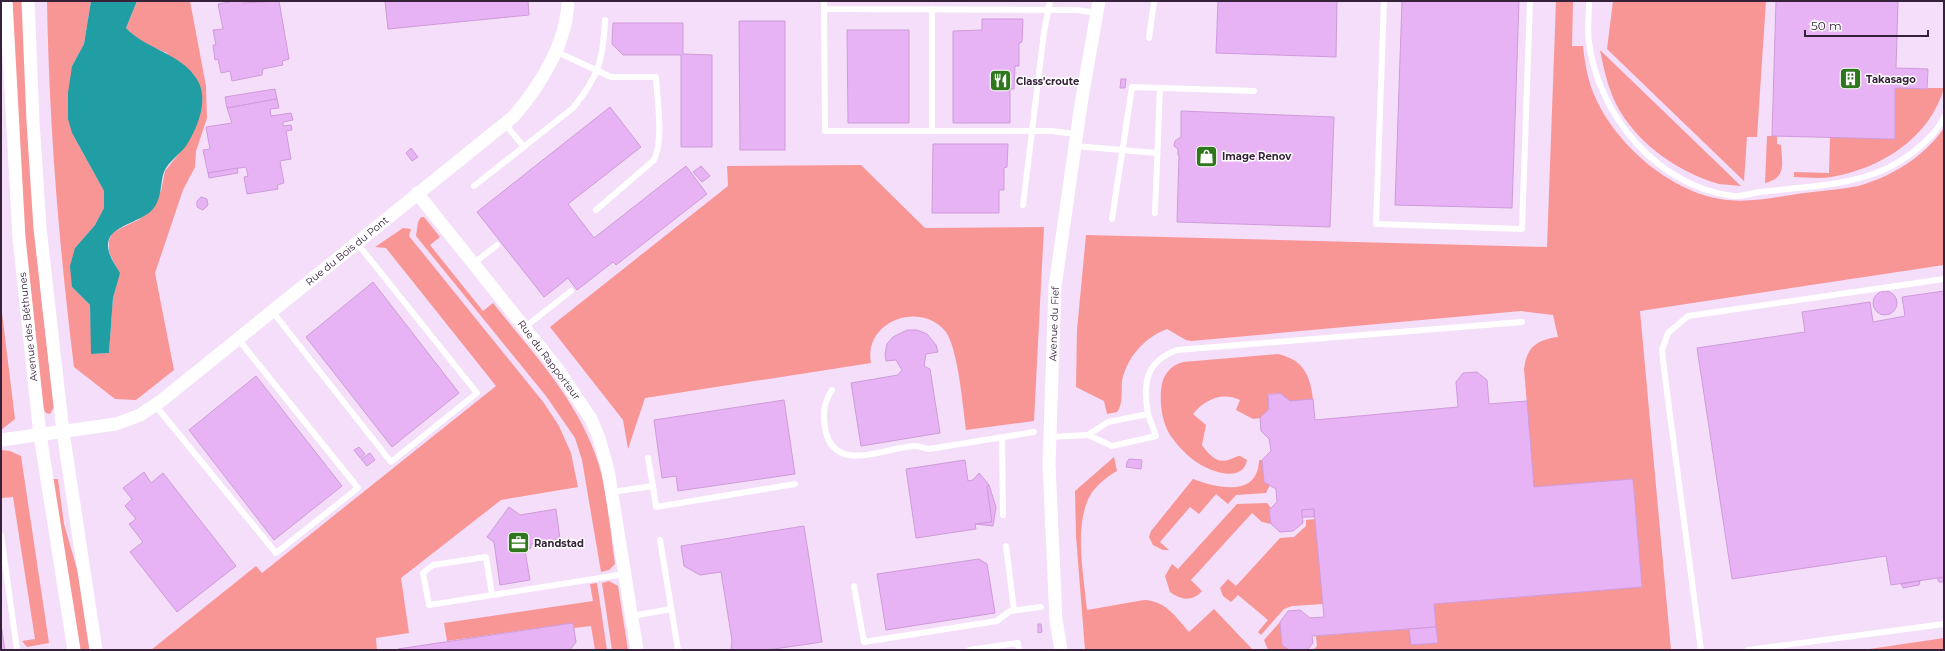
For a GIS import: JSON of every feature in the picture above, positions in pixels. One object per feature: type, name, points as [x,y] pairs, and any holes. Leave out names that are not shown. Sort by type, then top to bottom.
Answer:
[{"type":"street","name":"Avenue des Béthunes","points":[[6,1],[19,238],[40,435],[74,650]]},
{"type":"street","points":[[28,1],[33,121],[40,228],[63,432],[96,650]]},
{"type":"street","name":"Rue du Bois du Pont","points":[[1,440],[63,432],[127,421],[155,405],[505,124],[532,94],[546,73],[563,28],[568,1]]},
{"type":"street","name":"Avenue du Fief","points":[[1061,650],[1056,620],[1049,464],[1055,287],[1076,140],[1098,7]]},
{"type":"street","name":"Rue du Rapporteur","points":[[417,194],[556,366],[591,419],[599,438],[608,470],[637,650]]},
{"type":"lane","points":[[824,1],[825,131],[1032,131],[1122,150],[1157,153]]},
{"type":"lane","points":[[887,1],[887,9]]},
{"type":"lane","points":[[1023,205],[1050,1]]},
{"type":"lane","points":[[1149,38],[1154,1]]},
{"type":"lane","points":[[1384,1],[1376,224],[1522,228],[1530,1]]},
{"type":"lane","points":[[1589,1],[1589,42],[1595,72],[1608,103],[1627,132],[1646,154],[1665,168],[1698,187],[1734,196],[1842,183],[1878,173],[1911,154],[1939,128],[1944,117]]},
{"type":"lane","points":[[824,9],[1077,10],[1098,7]]},
{"type":"lane","points":[[932,9],[932,131]]},
{"type":"lane","points":[[474,186],[573,108],[583,96],[596,72],[604,50],[605,20]]},
{"type":"lane","points":[[555,51],[596,72],[611,77],[656,77],[659,140],[658,149],[654,160],[596,210]]},
{"type":"lane","points":[[1112,219],[1132,87],[1254,91]]},
{"type":"lane","points":[[1155,213],[1160,88]]},
{"type":"lane","points":[[505,124],[524,147]]},
{"type":"lane","points":[[272,311],[391,462],[477,393],[357,242]]},
{"type":"lane","points":[[474,263],[497,245]]},
{"type":"lane","points":[[1701,650],[1662,350],[1668,333],[1688,316],[1944,279]]},
{"type":"lane","points":[[525,327],[571,291]]},
{"type":"lane","points":[[1050,437],[1088,435],[1112,446],[1156,436],[1148,414],[1145,394],[1148,375],[1155,364],[1164,355],[1177,350],[1522,322]]},
{"type":"lane","points":[[155,405],[276,553],[299,535],[358,488],[238,339]]},
{"type":"lane","points":[[832,390],[824,405],[823,413],[827,436],[829,444],[845,455],[856,457],[915,446],[929,449],[1034,432]]},
{"type":"lane","points":[[1088,435],[1108,422],[1148,414]]},
{"type":"lane","points":[[1002,437],[1003,515]]},
{"type":"lane","points":[[648,458],[656,507],[794,484]]},
{"type":"lane","points":[[612,492],[653,486]]},
{"type":"lane","points":[[1,535],[17,650]]},
{"type":"lane","points":[[660,540],[678,650]]},
{"type":"lane","points":[[1006,546],[1014,610]]},
{"type":"lane","points":[[492,595],[486,557],[433,565],[423,573],[429,605],[625,574]]},
{"type":"lane","points":[[854,586],[864,642],[997,621],[1010,611],[1041,607]]},
{"type":"lane","points":[[632,616],[671,609]]},
{"type":"lane","points":[[1748,650],[1944,624]]},
{"type":"lane","points":[[969,650],[1018,643],[1019,650]]},
{"type":"shaded area","points":[[12,1],[23,1],[41,296],[54,407],[50,414],[46,413],[43,408],[34,337],[21,197]]},
{"type":"shaded area","points":[[47,1],[91,1],[84,44],[72,66],[72,133],[104,191],[104,208],[95,225],[75,248],[72,287],[90,305],[92,354],[109,353],[113,298],[119,273],[109,252],[109,240],[113,232],[140,219],[161,191],[165,171],[185,146],[194,130],[167,53],[140,40],[126,28],[137,1],[190,1],[206,86],[207,118],[196,151],[195,167],[183,190],[155,273],[174,370],[136,400],[115,399],[74,367],[64,276],[52,139]]},
{"type":"shaded area","points":[[91,1],[137,1],[126,28],[144,42],[183,64],[191,72],[198,81],[201,89],[202,106],[198,123],[186,146],[171,161],[164,172],[156,205],[143,217],[117,230],[109,239],[109,252],[120,273],[113,298],[109,353],[91,354],[90,305],[72,287],[70,266],[75,248],[95,225],[104,208],[104,191],[72,133],[68,119],[68,93],[72,66],[84,44]]},
{"type":"shaded area","points":[[1556,1],[1573,1],[1572,46],[1583,46],[1587,73],[1593,93],[1606,117],[1618,134],[1633,151],[1668,179],[1688,189],[1708,196],[1738,201],[1858,186],[1883,177],[1917,157],[1944,128],[1944,265],[1640,311],[1671,650],[1313,650],[1317,646],[1316,636],[1436,627],[1434,604],[1642,587],[1633,479],[1534,487],[1524,369],[1527,355],[1534,346],[1544,340],[1558,337],[1553,315],[1521,311],[1191,341],[1186,340],[1167,329],[1151,337],[1133,356],[1124,372],[1119,409],[1117,412],[1107,414],[1104,401],[1076,387],[1077,330],[1086,235],[1547,247]]},
{"type":"shaded area","points":[[1613,1],[1766,1],[1757,137],[1747,137],[1744,181],[1607,49]]},
{"type":"shaded area","points":[[1600,50],[1741,186],[1719,184],[1687,171],[1671,162],[1642,139],[1620,111],[1612,95],[1606,78]]},
{"type":"shaded area","points":[[1895,88],[1944,88],[1937,106],[1927,122],[1915,136],[1885,159],[1867,167],[1826,178],[1794,177],[1794,172],[1829,173],[1830,137],[1894,139]]},
{"type":"shaded area","points":[[1767,136],[1777,136],[1777,144],[1781,145],[1782,169],[1777,177],[1772,181],[1765,183]]},
{"type":"shaded area","points":[[861,165],[925,228],[1044,227],[1034,421],[966,430],[957,364],[954,351],[946,332],[935,322],[923,317],[909,317],[896,320],[885,326],[876,336],[871,348],[871,363],[645,398],[628,449],[623,420],[550,327],[728,186],[727,166]]},
{"type":"shaded area","points":[[421,217],[424,217],[440,237],[430,245],[483,311],[493,303],[539,359],[567,398],[579,418],[598,462],[604,487],[615,564],[609,570],[601,572],[582,460],[575,438],[546,396],[416,236],[418,222]]},
{"type":"shaded area","points":[[403,228],[411,229],[409,236],[544,403],[559,426],[571,453],[578,487],[501,500],[401,578],[409,633],[376,638],[377,650],[151,650],[256,566],[262,573],[496,386],[386,248],[375,247]]},
{"type":"shaded area","points":[[1,305],[15,419],[1,430]]},
{"type":"shaded area","points":[[1278,354],[1294,360],[1304,369],[1310,382],[1313,399],[1290,401],[1280,393],[1268,394],[1269,409],[1260,418],[1253,419],[1236,410],[1240,400],[1227,396],[1214,398],[1202,405],[1193,414],[1206,425],[1202,445],[1214,458],[1218,460],[1226,461],[1240,456],[1247,460],[1244,467],[1239,471],[1226,474],[1211,470],[1190,458],[1170,435],[1163,419],[1161,408],[1161,391],[1167,372],[1174,366],[1183,362]]},
{"type":"shaded area","points":[[1,450],[10,451],[21,456],[49,643],[27,647],[22,641],[35,639],[13,497],[2,498]]},
{"type":"shaded area","points":[[1114,457],[1117,471],[1104,480],[1092,492],[1083,514],[1081,555],[1087,610],[1144,600],[1152,601],[1170,610],[1189,632],[1214,609],[1253,650],[1085,650],[1076,536],[1075,491]]},
{"type":"shaded area","points":[[1259,460],[1262,460],[1264,482],[1270,485],[1266,493],[1236,495],[1228,504],[1216,494],[1199,514],[1190,507],[1160,542],[1169,550],[1163,550],[1153,545],[1149,537],[1151,531],[1193,479],[1224,487],[1244,485],[1252,480],[1257,472]]},
{"type":"shaded area","points":[[53,479],[58,479],[64,524],[79,576],[91,650],[80,650]]},
{"type":"shaded area","points":[[1267,503],[1271,508],[1269,510],[1271,524],[1262,522],[1252,513],[1191,580],[1202,591],[1198,595],[1186,599],[1178,597],[1170,592],[1165,576],[1172,564],[1178,569],[1237,504]]},
{"type":"shaded area","points":[[1315,519],[1323,604],[1292,606],[1284,609],[1261,635],[1258,632],[1268,620],[1238,595],[1231,602],[1223,596],[1220,588],[1228,579],[1236,586],[1280,538],[1294,537],[1306,526],[1306,520]]},
{"type":"shaded area","points":[[609,581],[618,586],[628,650],[612,650],[602,583]]},
{"type":"shaded area","points":[[597,583],[607,650],[595,650],[591,626],[574,628],[573,623],[447,641],[444,623],[593,601],[590,584]]},
{"type":"shaded area","points":[[1280,622],[1282,645],[1289,650],[1268,650],[1264,640]]},
{"type":"shaded area","points":[[1944,638],[1944,650],[1863,650]]},
{"type":"building","points":[[242,1],[243,3],[279,1],[289,59],[282,61],[283,65],[263,69],[262,75],[232,81],[230,71],[221,73],[218,59],[215,60],[213,45],[216,45],[213,30],[223,29],[218,4]]},
{"type":"building","points":[[385,1],[528,1],[529,15],[388,29]]},
{"type":"building","points":[[1218,1],[1337,1],[1336,57],[1216,53]]},
{"type":"building","points":[[1402,1],[1519,1],[1512,208],[1395,205]]},
{"type":"building","name":"Takasago","points":[[1776,1],[1898,1],[1896,68],[1928,69],[1927,89],[1895,88],[1895,139],[1772,136]]},
{"type":"building","points":[[982,19],[1023,19],[1022,42],[1019,43],[1019,66],[1015,66],[1014,89],[1010,89],[1010,123],[953,123],[953,31],[982,30]]},
{"type":"building","points":[[739,21],[785,21],[785,150],[740,150]]},
{"type":"building","points":[[613,23],[683,23],[683,54],[712,55],[712,147],[681,147],[681,55],[623,55],[612,44]]},
{"type":"building","points":[[847,30],[909,30],[909,123],[848,123]]},
{"type":"building","points":[[1121,79],[1126,79],[1125,88],[1120,88]]},
{"type":"building","points":[[275,89],[277,99],[227,108],[225,97]]},
{"type":"building","points":[[277,99],[279,108],[270,109],[271,116],[291,113],[293,120],[283,122],[283,126],[291,125],[292,130],[286,131],[291,159],[280,161],[284,183],[277,185],[278,189],[247,194],[244,177],[248,176],[246,167],[208,173],[203,150],[210,149],[206,127],[232,123],[227,108]]},
{"type":"building","points":[[610,107],[641,147],[568,204],[594,238],[686,166],[707,194],[616,265],[613,262],[577,290],[568,278],[544,297],[477,212]]},
{"type":"building","points":[[1181,111],[1334,117],[1330,227],[1177,222],[1179,155],[1178,149],[1174,146],[1175,141],[1181,137]]},
{"type":"building","points":[[933,144],[1008,144],[1007,167],[1004,168],[1004,190],[999,190],[999,213],[932,213]]},
{"type":"building","points":[[411,148],[418,157],[412,161],[406,153]]},
{"type":"building","points":[[701,166],[710,176],[702,182],[693,172]]},
{"type":"building","points":[[237,168],[238,173],[209,178],[208,173]]},
{"type":"building","points":[[201,197],[207,199],[208,205],[203,210],[197,207],[197,201]]},
{"type":"building","points":[[373,282],[459,393],[392,447],[306,337]]},
{"type":"building","points":[[1885,291],[1893,295],[1897,303],[1893,311],[1885,315],[1877,311],[1873,303],[1877,295]]},
{"type":"building","points":[[1944,291],[1944,577],[1891,585],[1886,556],[1732,579],[1697,348],[1805,332],[1802,312],[1870,302],[1873,322],[1905,316],[1902,297]]},
{"type":"building","points":[[907,330],[917,330],[927,334],[936,345],[938,352],[926,354],[924,366],[930,369],[940,433],[861,446],[851,383],[898,375],[902,370],[896,360],[886,361],[885,354],[887,344],[893,337]]},
{"type":"building","points":[[1477,372],[1487,380],[1489,404],[1527,401],[1534,487],[1633,479],[1642,587],[1434,604],[1436,627],[1312,636],[1313,643],[1307,650],[1289,650],[1282,645],[1280,622],[1288,611],[1300,610],[1310,618],[1324,617],[1314,509],[1302,510],[1303,523],[1293,531],[1280,532],[1271,524],[1269,510],[1277,502],[1276,489],[1264,482],[1262,460],[1271,451],[1269,439],[1261,431],[1260,418],[1269,409],[1268,395],[1280,393],[1290,401],[1313,399],[1315,420],[1458,407],[1456,382],[1463,373]]},
{"type":"building","points":[[256,376],[342,486],[274,540],[189,430]]},
{"type":"building","points":[[784,400],[795,474],[678,491],[676,476],[662,478],[654,420]]},
{"type":"building","points":[[359,447],[365,454],[360,458],[354,450]]},
{"type":"building","points":[[370,453],[375,460],[367,466],[361,459]]},
{"type":"building","points":[[1129,459],[1142,460],[1141,469],[1126,467]]},
{"type":"building","points":[[965,460],[968,481],[973,480],[979,473],[989,485],[987,486],[992,522],[975,524],[976,529],[916,538],[906,469]]},
{"type":"building","points":[[144,472],[151,483],[163,473],[236,566],[177,612],[130,552],[143,542],[129,524],[136,519],[125,506],[132,499],[123,488]]},
{"type":"building","points":[[989,485],[996,507],[993,526],[975,524],[992,522],[987,486]]},
{"type":"building","points":[[509,507],[520,515],[556,509],[560,539],[531,544],[531,548],[525,551],[530,580],[500,585],[494,542],[487,537]]},
{"type":"building","points":[[1314,509],[1314,517],[1302,517],[1302,510]]},
{"type":"building","points":[[804,526],[822,642],[767,650],[731,650],[732,640],[721,572],[700,575],[684,566],[681,546]]},
{"type":"building","points":[[979,559],[987,564],[995,613],[886,630],[877,574]]},
{"type":"building","points":[[1944,577],[1944,582],[1939,582],[1937,578]]},
{"type":"building","points":[[1920,581],[1919,585],[1903,588],[1901,584]]},
{"type":"building","points":[[573,623],[576,642],[570,650],[398,650],[398,649]]},
{"type":"building","points":[[1038,624],[1041,624],[1042,632],[1038,633]]},
{"type":"building","points":[[1,625],[5,650],[1,650]]},
{"type":"building","points":[[1436,627],[1438,643],[1411,645],[1409,629]]},
{"type":"place","name":"Takasago","points":[[1850,79]]},
{"type":"place","name":"Class'croute","points":[[1000,81]]},
{"type":"place","name":"Image Renov","points":[[1207,156]]},
{"type":"place","name":"Randstad","points":[[518,543]]}]
